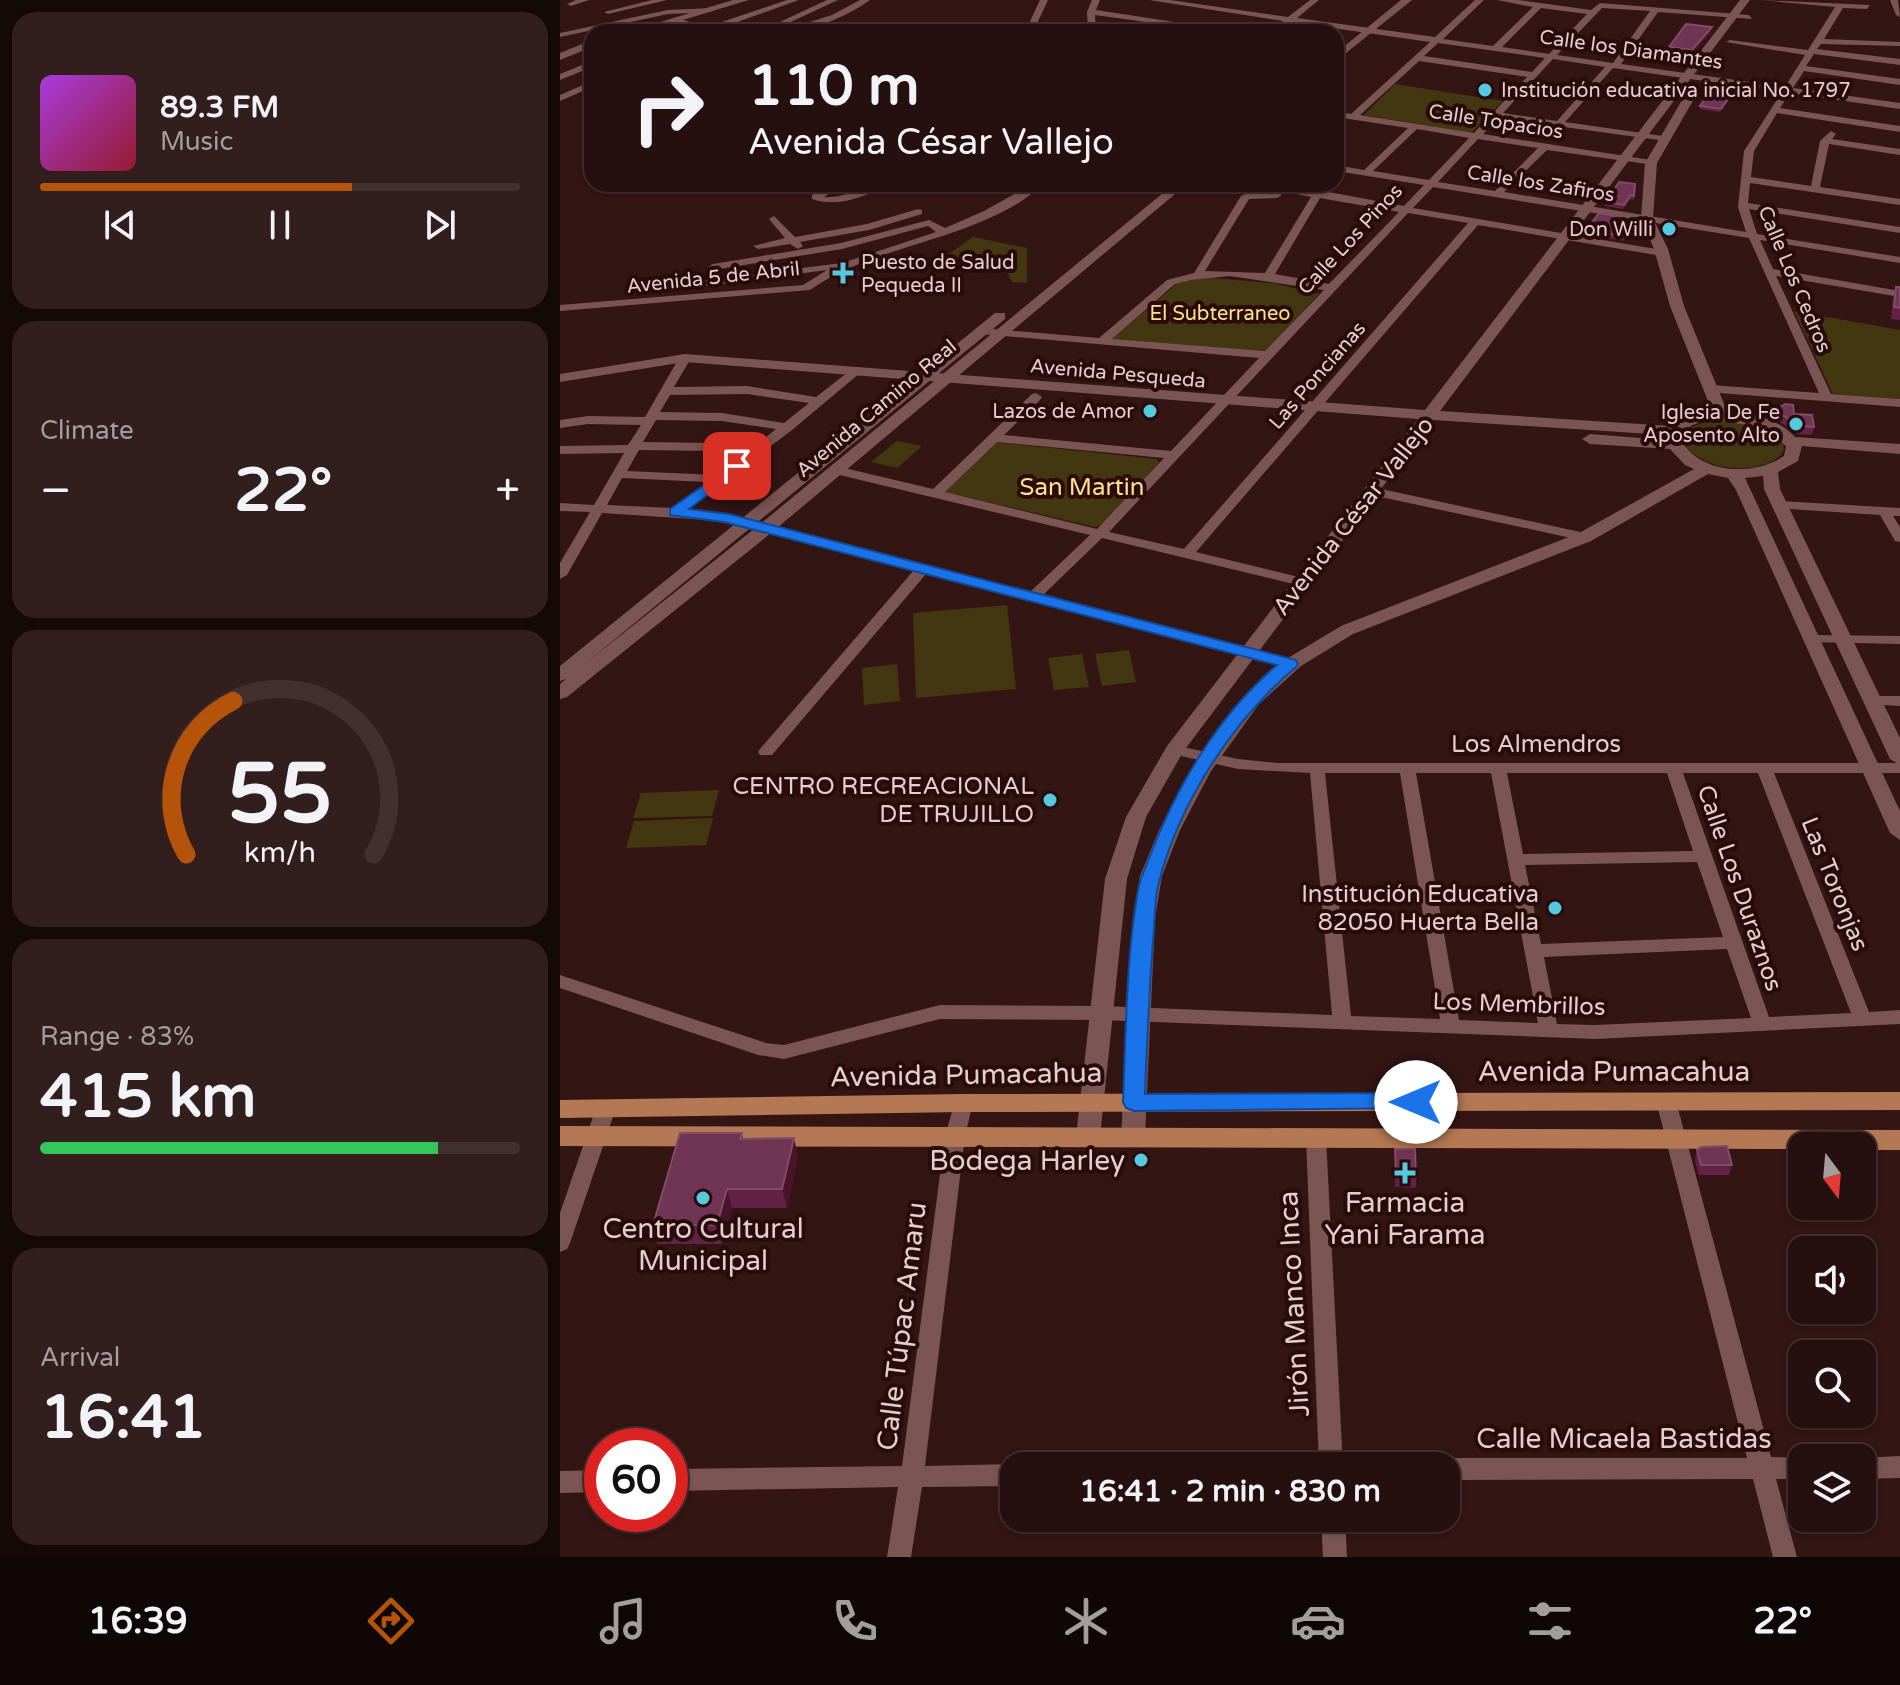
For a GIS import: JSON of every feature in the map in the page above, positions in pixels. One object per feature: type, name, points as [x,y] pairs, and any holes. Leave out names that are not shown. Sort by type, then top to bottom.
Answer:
[{"type":"main road","points":[[662,24],[744,0]]},
{"type":"main road","points":[[1344,39],[1391,0]]},
{"type":"main road","points":[[1344,52],[1407,0]]},
{"type":"main road","name":"Avenida César Vallejo","points":[[1088,1137],[1116,879],[1136,817],[1174,750],[1427,421],[1563,236],[1644,136],[1744,0]]},
{"type":"main road","points":[[1711,47],[1727,46],[1760,0]]},
{"type":"main road","points":[[1724,30],[1738,32]]},
{"type":"main road","points":[[560,57],[584,46]]},
{"type":"main road","points":[[1706,73],[1651,163],[1647,218],[1662,253],[1677,306],[1721,415]]},
{"type":"main road","name":"Avenida Camino Real","points":[[560,675],[756,526],[836,470],[981,331],[1151,192]]},
{"type":"main road","name":"Avenida Camino Real","points":[[560,693],[930,382],[1000,334],[1171,192]]},
{"type":"main road","name":"Avenida Pesqueda","points":[[560,378],[683,361],[1216,406],[1674,438]]},
{"type":"main road","name":"Avenida Pesqueda","points":[[560,385],[683,361]]},
{"type":"main road","name":"Avenida Pesqueda","points":[[930,382],[1036,397],[1072,394]]},
{"type":"main road","points":[[1792,446],[1787,463],[1770,471],[1733,473],[1692,462],[1674,438],[1687,421],[1721,415],[1771,425],[1792,446],[1900,460]]},
{"type":"main road","points":[[1792,446],[1900,449]]},
{"type":"main road","name":"Avenida César Vallejo","points":[[1133,1137],[1137,1015],[1148,887],[1172,822],[1207,758],[1258,690],[1314,646],[1347,630],[1585,537],[1707,468]]},
{"type":"main road","points":[[1770,471],[1772,489],[1900,759]]},
{"type":"main road","points":[[1733,473],[1744,490],[1873,768],[1900,833]]},
{"type":"main road","points":[[1136,817],[1172,822]]},
{"type":"main road","name":"Avenida Pumacahua","points":[[560,1109],[1092,1102],[1900,1101]]},
{"type":"main road","points":[[560,1136],[1900,1140]]},
{"type":"street","points":[[571,4],[585,0]]},
{"type":"street","points":[[584,24],[663,0]]},
{"type":"street","points":[[673,0],[687,5],[687,10]]},
{"type":"street","points":[[728,24],[795,0]]},
{"type":"street","points":[[780,24],[834,0]]},
{"type":"street","points":[[810,24],[835,17],[866,0]]},
{"type":"street","points":[[1033,24],[1044,0]]},
{"type":"street","points":[[1092,24],[1091,12],[1096,0]]},
{"type":"street","points":[[1153,0],[1195,3],[1322,24]]},
{"type":"street","points":[[1293,0],[1314,1]]},
{"type":"street","points":[[1353,117],[1480,0]]},
{"type":"street","points":[[1501,0],[1596,9],[1657,8],[1749,17]]},
{"type":"street","points":[[1744,0],[1867,7]]},
{"type":"street","points":[[1283,24],[1314,1]]},
{"type":"street","points":[[1897,4],[1900,15]]},
{"type":"street","points":[[1496,48],[1540,5]]},
{"type":"street","name":"Calle Los Cedros","points":[[1827,398],[1753,236],[1744,205],[1749,151],[1840,6]]},
{"type":"street","points":[[1559,124],[1613,65],[1657,8]]},
{"type":"street","name":"Calle Los Pinos","points":[[1033,597],[1099,534],[1216,406],[1596,9]]},
{"type":"street","points":[[610,24],[687,10],[711,10]]},
{"type":"street","points":[[1091,12],[1178,24]]},
{"type":"street","points":[[677,20],[688,24]]},
{"type":"street","points":[[560,33],[584,24]]},
{"type":"street","points":[[1344,27],[1356,29]]},
{"type":"street","points":[[560,33],[584,29]]},
{"type":"street","name":"Calle los Diamantes","points":[[1356,29],[1689,76],[1706,73],[1900,106]]},
{"type":"street","points":[[1727,46],[1813,49],[1900,44]]},
{"type":"street","points":[[1813,49],[1900,62]]},
{"type":"street","points":[[1418,58],[1534,75]]},
{"type":"street","points":[[560,77],[584,67]]},
{"type":"street","points":[[1801,68],[1900,82]]},
{"type":"street","points":[[560,98],[584,88]]},
{"type":"street","points":[[1775,110],[1900,129]]},
{"type":"street","name":"Calle Topacios","points":[[1344,115],[1651,163]]},
{"type":"street","points":[[1496,115],[1663,139]]},
{"type":"street","points":[[1815,189],[1825,141],[1841,120]]},
{"type":"street","points":[[1366,173],[1414,127]]},
{"type":"street","points":[[1825,141],[1900,152]]},
{"type":"street","points":[[1496,195],[1544,147]]},
{"type":"street","points":[[1344,169],[1429,184]]},
{"type":"street","points":[[1746,179],[1900,202]]},
{"type":"street","name":"Calle los Zafiros","points":[[1429,184],[1900,260]]},
{"type":"street","points":[[825,192],[816,197],[821,201],[836,200],[859,192]]},
{"type":"street","name":"Avenida 5 de Abril","points":[[560,308],[806,288],[843,264],[946,233],[1027,192]]},
{"type":"street","points":[[1197,276],[1246,196],[1261,192]]},
{"type":"street","points":[[1306,192],[1662,253]]},
{"type":"street","points":[[1268,277],[1318,193]]},
{"type":"street","points":[[1744,205],[1900,230]]},
{"type":"street","points":[[758,246],[869,227],[918,212]]},
{"type":"street","points":[[774,219],[813,267]]},
{"type":"street","name":"Las Poncianas","points":[[1187,554],[1476,221]]},
{"type":"street","points":[[713,267],[856,243],[929,223],[946,233]]},
{"type":"street","points":[[699,284],[843,264]]},
{"type":"street","points":[[1769,271],[1900,294]]},
{"type":"street","points":[[1101,342],[1171,282],[1197,276],[1268,277],[1332,288]]},
{"type":"street","points":[[981,331],[1266,355]]},
{"type":"street","points":[[560,575],[683,361]]},
{"type":"street","points":[[676,512],[850,376]]},
{"type":"street","points":[[1711,389],[1900,403]]},
{"type":"street","points":[[666,391],[747,390],[819,401]]},
{"type":"street","points":[[936,494],[1036,397]]},
{"type":"street","points":[[560,424],[588,420],[722,417],[788,427]]},
{"type":"street","points":[[994,438],[1172,455]]},
{"type":"street","points":[[560,450],[717,447],[754,453]]},
{"type":"street","points":[[836,470],[1302,582]]},
{"type":"street","points":[[618,474],[720,479]]},
{"type":"street","points":[[1372,491],[1585,537]]},
{"type":"street","points":[[1780,505],[1900,512]]},
{"type":"street","points":[[560,507],[724,517],[1290,664]]},
{"type":"street","points":[[1884,511],[1900,538]]},
{"type":"street","points":[[766,752],[923,568]]},
{"type":"street","points":[[1813,639],[1900,640]]},
{"type":"street","points":[[1872,701],[1900,701]]},
{"type":"street","name":"Los Almendros","points":[[1174,750],[1278,768],[1900,768]]},
{"type":"street","points":[[1317,768],[1342,1022]]},
{"type":"street","points":[[1407,768],[1451,1027]]},
{"type":"street","points":[[1498,768],[1549,1030]]},
{"type":"street","name":"Calle Los Duraznos","points":[[1673,768],[1701,856],[1762,1023]]},
{"type":"street","name":"Las Toronjas","points":[[1764,768],[1862,1018]]},
{"type":"street","points":[[1515,860],[1701,856]]},
{"type":"street","points":[[1533,951],[1732,943]]},
{"type":"street","name":"Los Membrillos","points":[[560,981],[765,1050],[784,1052],[940,1012],[1102,1013],[1595,1032],[1900,1017]]},
{"type":"street","points":[[1666,1101],[1785,1557]]},
{"type":"street","name":"Calle Túpac Amaru","points":[[899,1557],[955,1136],[963,1103]]},
{"type":"street","points":[[560,1243],[606,1108]]},
{"type":"street","name":"Jirón Manco Inca","points":[[1316,1138],[1330,1452]]},
{"type":"street","points":[[1876,1468],[1900,1467]]},
{"type":"street","name":"Calle Micaela Bastidas","points":[[1460,1469],[1788,1468]]},
{"type":"street","points":[[688,1480],[1000,1475]]},
{"type":"street","points":[[560,1482],[584,1481]]},
{"type":"street","points":[[1334,1532],[1335,1557]]},
{"type":"green space","points":[[1395,84],[1503,101],[1471,133],[1364,115]]},
{"type":"green space","points":[[973,237],[1027,248],[1027,283],[1012,282],[1005,267],[946,256]]},
{"type":"green space","name":"El Subterraneo","points":[[1212,278],[1273,283],[1319,294],[1265,351],[1111,340],[1180,281]]},
{"type":"green space","points":[[1794,311],[1900,330],[1900,399],[1833,394]]},
{"type":"green space","points":[[1725,419],[1761,428],[1780,439],[1784,449],[1776,459],[1760,466],[1739,468],[1716,465],[1685,446],[1685,433],[1691,428]]},
{"type":"green space","points":[[897,441],[922,446],[897,468],[871,462]]},
{"type":"green space","name":"San Martin","points":[[995,442],[1157,459],[1159,463],[1101,525],[1095,527],[945,492]]},
{"type":"green space","points":[[1007,605],[1016,689],[916,698],[913,613]]},
{"type":"green space","points":[[1129,650],[1136,682],[1102,686],[1095,654]]},
{"type":"green space","points":[[1082,654],[1089,687],[1054,690],[1048,658]]},
{"type":"green space","points":[[897,664],[900,701],[864,705],[862,668]]},
{"type":"green space","points":[[719,790],[712,816],[633,818],[641,793]]},
{"type":"green space","points":[[713,818],[706,845],[626,848],[634,821]]},
{"type":"building","points":[[1686,24],[1712,27],[1692,50],[1669,47]]},
{"type":"building","points":[[1718,83],[1737,86],[1721,109],[1700,106]]},
{"type":"building","points":[[1619,182],[1635,184],[1634,196],[1631,195],[1624,205],[1606,202]]},
{"type":"building","points":[[1599,213],[1616,216],[1610,225],[1631,228],[1625,237],[1593,231],[1595,227],[1589,226]]},
{"type":"building","points":[[1896,287],[1900,287],[1900,308],[1894,307]]},
{"type":"building","points":[[1785,404],[1793,405],[1794,414],[1812,415],[1814,427],[1799,426],[1775,410]]},
{"type":"building","points":[[680,1133],[742,1133],[740,1139],[794,1138],[782,1189],[727,1189],[717,1225],[653,1225]]},
{"type":"building","points":[[1727,1146],[1732,1165],[1701,1165],[1697,1150],[1701,1147]]},
{"type":"building","name":"Farmacia Yani Farama","points":[[1395,1149],[1415,1149],[1416,1178],[1396,1177]]},
{"type":"place","name":"Institución educativa inicial No. 1797","points":[[1485,90]]},
{"type":"place","name":"Don Willi","points":[[1669,229]]},
{"type":"place","name":"Puesto de Salud Pequeda II","points":[[843,273]]},
{"type":"place","name":"Lazos de Amor","points":[[1150,411]]},
{"type":"place","name":"Iglesia De Fe Aposento Alto","points":[[1796,424]]},
{"type":"place","name":"CENTRO RECREACIONAL DE TRUJILLO","points":[[1050,800]]},
{"type":"place","name":"Institución Educativa 82050 Huerta Bella","points":[[1555,908]]},
{"type":"place","name":"Bodega Harley","points":[[1141,1160]]},
{"type":"place","name":"Farmacia Yani Farama","points":[[1405,1173]]},
{"type":"place","name":"Centro Cultural Municipal","points":[[703,1198]]},
{"type":"route","points":[[737,466],[676,512],[724,517],[1290,664],[1258,690],[1207,758],[1172,822],[1148,887],[1137,1015],[1134,1102],[1416,1102]]}]
